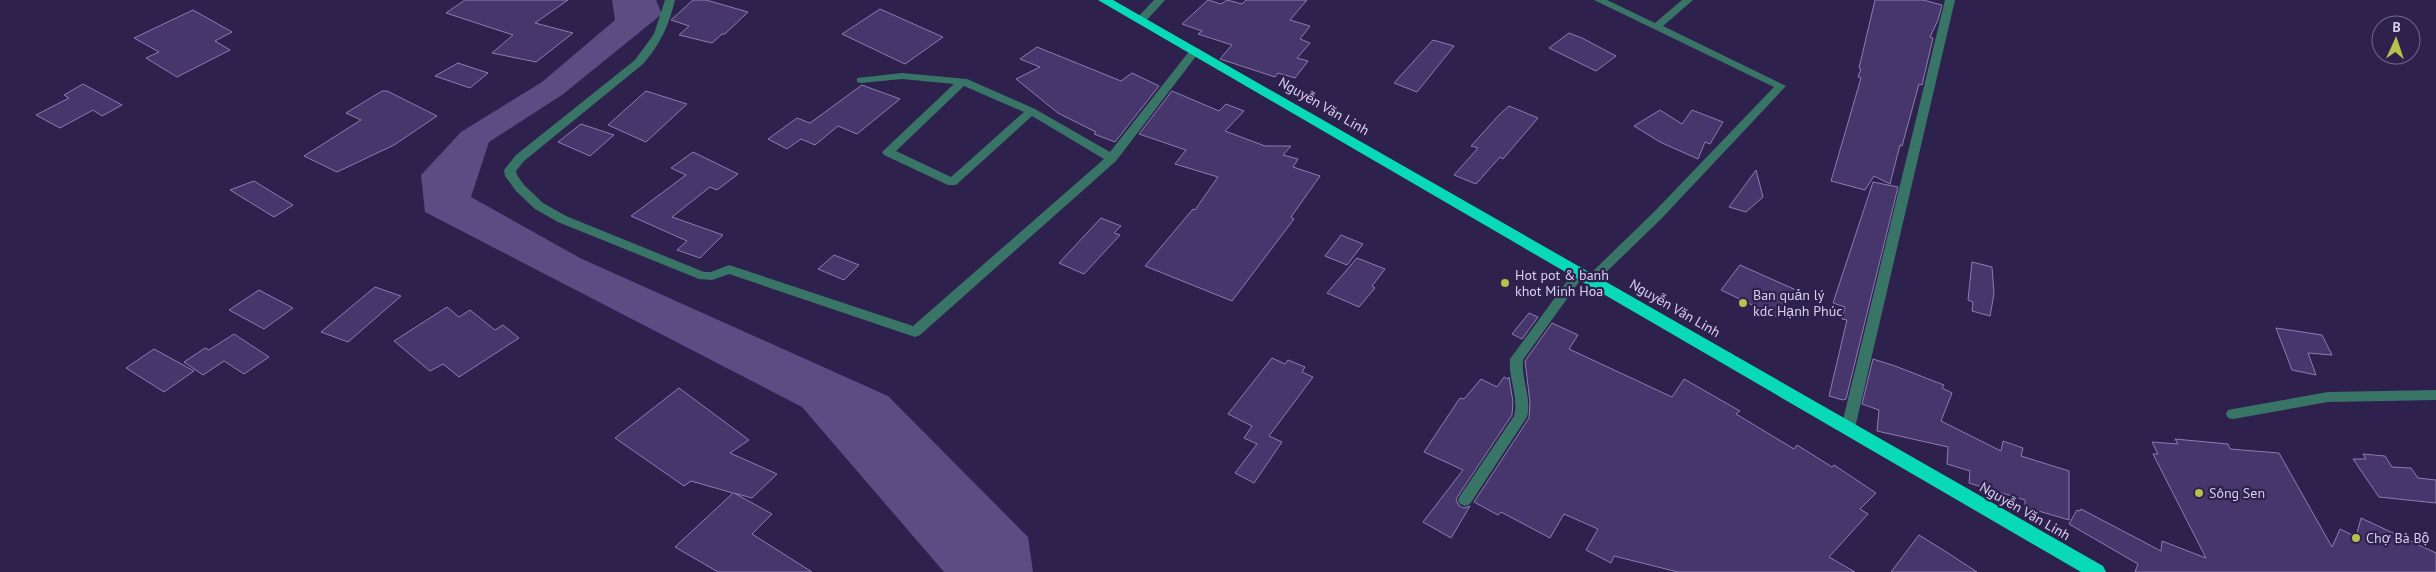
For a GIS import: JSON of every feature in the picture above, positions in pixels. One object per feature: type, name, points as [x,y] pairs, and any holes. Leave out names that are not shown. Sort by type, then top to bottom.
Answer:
[{"type":"highway","name":"Nguyễn Văn Linh","points":[[1104,0],[1586,275],[2097,572]]},
{"type":"street","points":[[670,0],[664,26],[655,44],[639,62],[520,158],[510,170],[511,176],[520,188],[547,211],[703,276],[712,276],[729,269],[915,332],[1112,158],[1195,51]]},
{"type":"street","points":[[1141,20],[1160,0]]},
{"type":"street","points":[[1465,500],[1520,416],[1524,405],[1515,369],[1517,359],[1586,275],[1658,216],[1781,86],[1599,0]]},
{"type":"street","points":[[1656,27],[1688,0]]},
{"type":"street","points":[[1848,428],[1950,0]]},
{"type":"street","points":[[861,80],[902,76],[963,81],[1031,111],[1112,158]]},
{"type":"street","points":[[963,81],[888,152],[952,182],[1031,111]]},
{"type":"street","points":[[2233,414],[2328,397],[2436,394]]},
{"type":"shaded area","points":[[612,0],[656,0],[662,14],[562,95],[489,142],[471,197],[580,258],[888,396],[1028,537],[1033,572],[944,572],[802,407],[425,212],[421,175],[461,132],[542,82],[615,20]]},
{"type":"building","points":[[465,0],[568,0],[535,23],[573,33],[536,62],[492,53],[513,35],[446,13]]},
{"type":"building","points":[[693,0],[706,0],[748,12],[725,34],[722,34],[712,43],[679,35],[689,26],[671,20]]},
{"type":"building","points":[[1208,0],[1221,4],[1227,0],[1242,4],[1246,0],[1307,0],[1290,20],[1310,26],[1300,39],[1310,43],[1297,58],[1308,61],[1295,78],[1278,73],[1275,77],[1220,59],[1232,45],[1198,34],[1202,31],[1182,24]]},
{"type":"building","points":[[1875,0],[1923,0],[1942,5],[1938,20],[1930,37],[1933,38],[1922,85],[1919,84],[1890,184],[1874,176],[1865,190],[1831,181],[1861,78],[1858,77],[1861,69],[1859,68]]},
{"type":"building","points":[[880,9],[943,37],[905,64],[842,34]]},
{"type":"building","points":[[193,10],[232,32],[215,41],[230,50],[177,77],[146,58],[159,52],[134,38]]},
{"type":"building","points":[[1569,33],[1616,56],[1596,71],[1549,48]]},
{"type":"building","points":[[1433,40],[1454,46],[1417,92],[1394,83]]},
{"type":"building","points":[[1037,47],[1121,81],[1132,73],[1159,86],[1115,142],[1094,134],[1096,132],[1058,113],[1016,79],[1040,67],[1020,59]]},
{"type":"building","points":[[458,63],[488,73],[470,88],[435,76]]},
{"type":"building","points":[[83,84],[122,105],[102,116],[93,110],[60,128],[36,115],[69,98],[64,95]]},
{"type":"building","points":[[862,85],[900,99],[857,134],[838,126],[815,145],[801,139],[787,149],[768,139],[797,118],[810,123]]},
{"type":"building","points":[[382,91],[387,91],[437,116],[394,145],[337,172],[304,156],[361,120],[346,113]]},
{"type":"building","points":[[646,91],[687,104],[646,142],[608,125]]},
{"type":"building","points":[[1172,91],[1219,111],[1226,104],[1244,111],[1225,131],[1265,146],[1291,146],[1283,155],[1298,159],[1293,167],[1320,176],[1291,217],[1294,219],[1232,301],[1145,266],[1193,209],[1195,210],[1218,177],[1175,164],[1186,150],[1139,134]]},
{"type":"building","points":[[1509,106],[1538,118],[1503,159],[1500,157],[1476,184],[1454,175],[1478,148],[1471,146]]},
{"type":"building","points":[[1660,110],[1682,124],[1692,110],[1723,122],[1710,144],[1705,142],[1698,159],[1660,142],[1634,126]]},
{"type":"building","points":[[581,124],[614,135],[590,156],[558,142]]},
{"type":"building","points":[[693,152],[738,174],[717,190],[710,187],[672,217],[723,235],[700,258],[677,250],[687,241],[631,216],[686,175],[671,168]]},
{"type":"building","points":[[1756,170],[1763,197],[1746,212],[1729,207]]},
{"type":"building","points":[[254,181],[293,205],[274,217],[230,190]]},
{"type":"building","points":[[1873,182],[1898,187],[1846,399],[1843,400],[1829,396],[1847,320],[1842,319],[1845,307],[1833,303]]},
{"type":"building","points":[[1101,218],[1121,226],[1114,233],[1120,235],[1084,274],[1059,263]]},
{"type":"building","points":[[1341,235],[1363,244],[1347,265],[1325,256]]},
{"type":"building","points":[[834,255],[859,265],[844,280],[818,269]]},
{"type":"building","points":[[1357,258],[1385,269],[1372,286],[1375,288],[1359,307],[1327,293]]},
{"type":"building","points":[[1972,262],[1992,267],[1994,294],[1990,316],[1972,311],[1973,302],[1968,300]]},
{"type":"building","points":[[1740,265],[1796,290],[1777,317],[1721,290]]},
{"type":"building","points":[[375,287],[401,296],[348,342],[321,332]]},
{"type":"building","points":[[259,290],[293,308],[264,329],[229,310]]},
{"type":"building","points":[[447,307],[459,317],[470,310],[495,330],[503,325],[519,338],[459,377],[443,364],[430,371],[394,341]]},
{"type":"building","points":[[1529,313],[1538,317],[1522,339],[1512,334]]},
{"type":"building","points":[[1552,323],[1578,335],[1569,349],[1672,397],[1684,379],[1740,411],[1736,414],[1794,449],[1797,445],[1832,467],[1834,465],[1876,493],[1860,509],[1868,514],[1829,557],[1855,572],[1678,572],[1614,556],[1611,563],[1586,550],[1598,529],[1564,514],[1550,538],[1501,512],[1498,515],[1474,502],[1529,418],[1530,402],[1525,361]]},
{"type":"building","points":[[2276,328],[2322,335],[2332,355],[2308,353],[2316,375],[2292,370]]},
{"type":"building","points":[[234,334],[269,357],[244,374],[224,361],[203,375],[184,362],[205,348],[209,350]]},
{"type":"building","points":[[154,349],[194,371],[164,392],[126,368]]},
{"type":"building","points":[[1272,358],[1285,364],[1288,360],[1305,367],[1302,372],[1313,377],[1269,436],[1282,442],[1254,483],[1235,473],[1257,444],[1244,438],[1252,426],[1228,414]]},
{"type":"building","points":[[1873,359],[1944,385],[1942,388],[1952,393],[1941,421],[2001,451],[2003,441],[2023,448],[2021,456],[2069,471],[2069,520],[2025,507],[2025,500],[1969,483],[1970,471],[1947,464],[1948,447],[1877,431],[1879,410],[1862,404]]},
{"type":"building","points":[[1504,377],[1508,379],[1509,377],[1513,402],[1512,415],[1456,499],[1459,506],[1464,508],[1470,506],[1451,538],[1423,522],[1463,470],[1424,452],[1460,398],[1464,399],[1481,379],[1497,387]]},
{"type":"building","points":[[679,388],[749,440],[730,453],[777,474],[752,498],[734,493],[772,514],[752,534],[812,572],[718,572],[675,547],[733,493],[691,481],[684,486],[615,438]]},
{"type":"building","points":[[2175,439],[2228,444],[2230,449],[2279,453],[2332,547],[2340,529],[2356,537],[2361,518],[2436,553],[2436,572],[2135,572],[2138,564],[2069,524],[2077,510],[2080,511],[2081,509],[2161,551],[2162,541],[2206,558],[2153,454],[2158,454],[2152,442],[2178,444]]},
{"type":"building","points":[[2363,454],[2385,456],[2392,467],[2411,468],[2418,478],[2436,480],[2436,503],[2379,497],[2353,459],[2366,459]]},
{"type":"building","points":[[1919,535],[1951,555],[1977,572],[1891,572]]},
{"type":"place","name":"Hot pot & banh khot Minh Hoa","points":[[1505,283]]},
{"type":"place","name":"Ban quản lý kdc Hạnh Phúc","points":[[1743,303]]},
{"type":"place","name":"Sông Sen","points":[[2199,493]]},
{"type":"place","name":"Chợ Bà Bộ","points":[[2356,538]]}]
